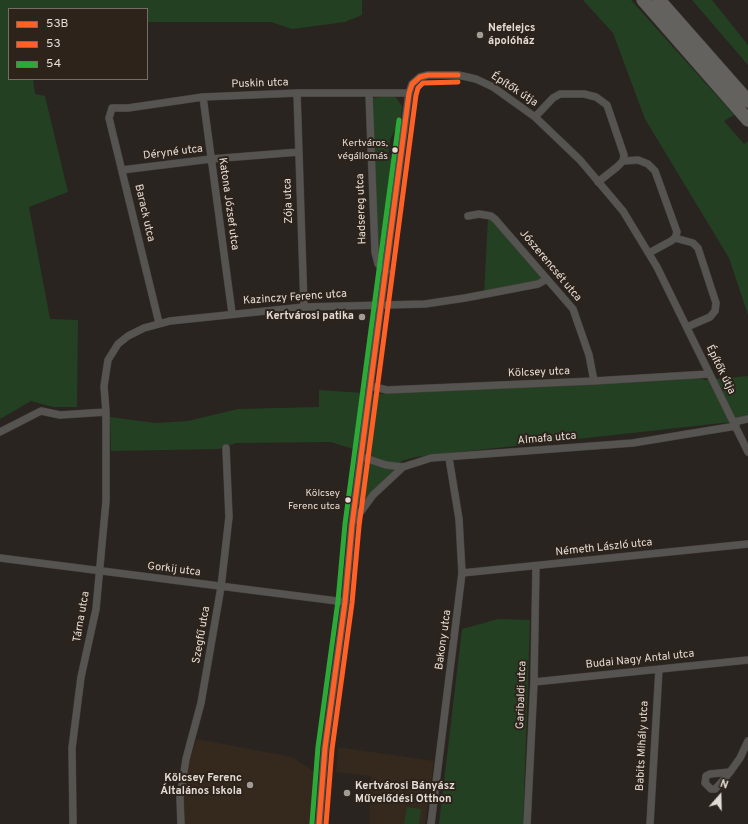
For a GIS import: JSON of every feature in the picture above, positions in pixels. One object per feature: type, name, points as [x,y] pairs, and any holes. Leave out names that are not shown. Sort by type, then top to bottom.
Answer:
[{"type":"highway","points":[[643,0],[748,120]]},
{"type":"highway","points":[[660,0],[748,101]]},
{"type":"street","name":"Építők útja","points":[[410,93],[412,84],[420,77],[428,75],[458,75],[476,79],[494,87],[535,117],[567,146],[623,211],[649,253],[748,452]]},
{"type":"street","name":"Puskin utca","points":[[112,108],[128,108],[203,97],[297,93],[410,93]]},
{"type":"street","name":"Zója utca","points":[[297,93],[304,307]]},
{"type":"street","name":"Hadsereg utca","points":[[369,93],[375,252],[378,264],[386,271]]},
{"type":"street","points":[[319,824],[325,748],[344,602],[352,525],[410,93]]},
{"type":"street","name":"Építők útja","points":[[535,117],[553,98],[560,94],[584,94],[596,97],[607,106],[624,155],[623,161]]},
{"type":"street","name":"Katona József utca","points":[[203,97],[232,313]]},
{"type":"street","name":"Barack utca","points":[[112,108],[109,118],[159,323]]},
{"type":"street","name":"Déryné utca","points":[[122,170],[211,159],[299,152]]},
{"type":"street","points":[[598,182],[623,161],[638,160],[648,164],[655,171],[677,232],[675,238],[649,253]]},
{"type":"street","name":"Jószerencsét utca","points":[[468,216],[479,214],[491,216],[495,219],[573,309],[589,355],[594,381]]},
{"type":"street","points":[[675,238],[693,242],[698,248],[716,303],[715,311],[710,317],[687,327]]},
{"type":"street","name":"Kazinczy Ferenc utca","points":[[106,412],[104,386],[108,360],[118,344],[128,336],[159,323],[232,313],[304,307],[425,304],[538,284],[547,279]]},
{"type":"street","name":"Kölcsey utca","points":[[370,386],[387,390],[594,381],[709,374]]},
{"type":"street","points":[[0,432],[40,411],[60,415],[106,412]]},
{"type":"street","name":"Tárna utca","points":[[73,824],[72,748],[81,677],[96,609],[106,501],[106,412]]},
{"type":"street","name":"Almafa utca","points":[[362,457],[386,465],[403,467],[419,461],[633,443],[735,424],[748,420]]},
{"type":"street","name":"Szegfű utca","points":[[181,824],[180,798],[186,759],[201,703],[222,587],[229,517],[226,448]]},
{"type":"street","name":"Bakony utca","points":[[431,824],[462,592],[459,519],[449,458]]},
{"type":"street","points":[[352,525],[373,495],[403,467]]},
{"type":"street","name":"Németh László utca","points":[[462,573],[748,544]]},
{"type":"street","name":"Gorkij utca","points":[[0,558],[344,602]]},
{"type":"street","name":"Garibaldi utca","points":[[527,824],[534,682],[536,566]]},
{"type":"street","name":"Budai Nagy Antal utca","points":[[534,682],[748,660]]},
{"type":"street","name":"Babits Mihály utca","points":[[650,824],[659,669]]},
{"type":"street","points":[[730,772],[740,758],[748,741]]},
{"type":"shaded area","name":"Kölcsey Ferenc Általános Iskola","points":[[197,739],[292,757],[315,772],[314,824],[185,824],[184,798],[190,759]]},
{"type":"shaded area","points":[[338,747],[434,761],[425,824],[369,824],[371,776],[336,772]]},
{"type":"green space","points":[[0,0],[362,0],[362,15],[345,22],[292,29],[271,22],[148,22],[148,8],[8,8],[8,80],[33,80],[35,94],[45,96],[68,192],[29,207],[50,319],[78,320],[77,407],[53,407],[31,401],[0,419]]},
{"type":"green space","points":[[583,0],[631,0],[734,115],[724,121],[744,144],[748,141],[748,315],[729,258],[645,119],[613,33]]},
{"type":"green space","points":[[692,0],[712,0],[748,45],[748,65]]},
{"type":"green space","points":[[394,95],[402,106],[401,117],[390,140],[389,153],[394,172],[380,267],[377,251],[373,98]]},
{"type":"green space","points":[[488,218],[491,218],[543,279],[536,283],[484,294]]},
{"type":"green space","points":[[748,376],[748,418],[731,422],[415,457],[402,461],[361,504],[358,501],[366,453],[331,442],[236,443],[219,449],[111,451],[110,417],[156,423],[188,421],[238,409],[319,407],[319,390],[378,394],[699,378],[705,380]]},
{"type":"green space","points":[[498,619],[530,620],[523,824],[439,824],[462,629]]},
{"type":"green space","points":[[407,807],[421,809],[419,824],[404,824]]},
{"type":"transit line","name":"53B","points":[[319,824],[325,748],[345,602],[352,525],[409,93],[412,84],[420,77],[428,75],[458,75]]},
{"type":"transit line","name":"53","points":[[326,824],[332,749],[352,603],[359,526],[416,95],[418,88],[423,83],[458,82]]},
{"type":"transit line","name":"54","points":[[312,823],[318,747],[338,601],[345,524],[399,120]]},
{"type":"place","name":"Nefelejcs ápolóház","points":[[480,35]]},
{"type":"place","name":"Kertváros, végállomás","points":[[395,150]]},
{"type":"place","name":"Kertvárosi patika","points":[[362,317]]},
{"type":"place","name":"Kölcsey Ferenc utca","points":[[348,500]]},
{"type":"place","name":"Kölcsey Ferenc Általános Iskola","points":[[250,785]]},
{"type":"place","name":"Kertvárosi Bányász Művelődési Otthon","points":[[347,793]]}]
